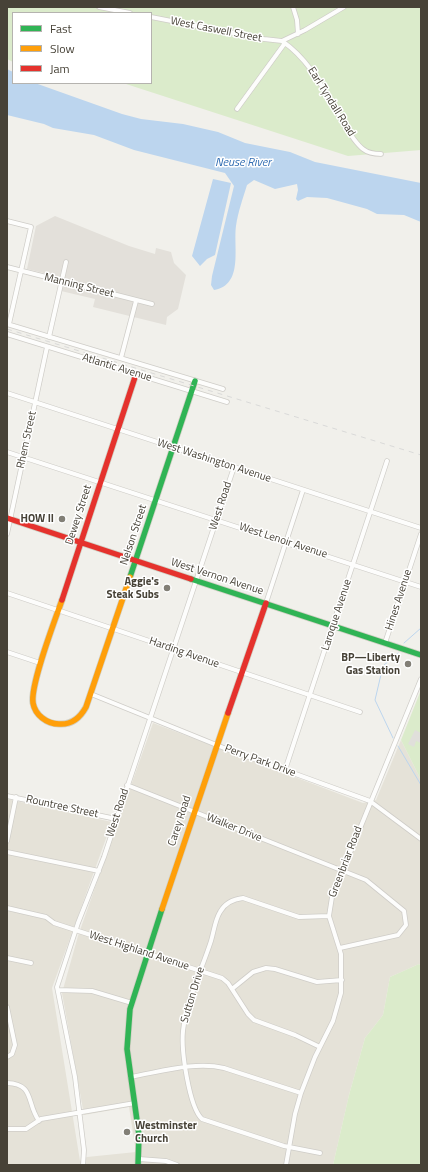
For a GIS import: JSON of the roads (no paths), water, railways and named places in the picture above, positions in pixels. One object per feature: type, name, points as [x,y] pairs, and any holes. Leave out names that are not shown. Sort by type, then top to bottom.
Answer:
[{"type":"street","points":[[99,7],[125,12]]},
{"type":"street","points":[[293,7],[297,20],[298,34]]},
{"type":"street","points":[[237,109],[283,42],[344,7]]},
{"type":"street","name":"West Caswell Street","points":[[152,17],[283,42]]},
{"type":"street","name":"Earl Tyndall Road","points":[[283,42],[300,55],[310,66],[356,141],[365,151],[381,154]]},
{"type":"street","points":[[7,221],[31,227],[8,324]]},
{"type":"street","points":[[49,336],[66,262]]},
{"type":"street","name":"Manning Street","points":[[7,267],[152,304]]},
{"type":"street","points":[[121,358],[136,300]]},
{"type":"street","name":"Atlantic Avenue","points":[[8,324],[223,389]]},
{"type":"street","name":"Atlantic Avenue","points":[[7,335],[226,402]]},
{"type":"street","name":"Rhem Street","points":[[7,534],[9,518],[24,458],[47,347]]},
{"type":"street","name":"Dewey Street","points":[[91,694],[76,720],[64,724],[47,722],[38,713],[33,700],[40,663],[136,374]]},
{"type":"street","name":"Nelson Street","points":[[91,694],[195,381]]},
{"type":"street","name":"West Washington Avenue","points":[[7,393],[421,528]]},
{"type":"street","name":"West Lenoir Avenue","points":[[7,452],[421,587]]},
{"type":"street","name":"Laroque Avenue","points":[[286,770],[387,460]]},
{"type":"street","name":"West Road","points":[[83,1165],[84,1150],[80,1112],[57,987],[76,930],[99,871],[234,467]]},
{"type":"street","name":"Carey Road","points":[[139,1162],[140,1135],[130,1077],[126,1036],[132,1003],[194,812],[303,490]]},
{"type":"street","name":"West Vernon Avenue","points":[[9,518],[421,655]]},
{"type":"street","name":"Hines Avenue","points":[[385,643],[421,534]]},
{"type":"street","name":"Harding Avenue","points":[[7,593],[360,712]]},
{"type":"street","points":[[7,652],[40,663]]},
{"type":"street","name":"Greenbriar Road","points":[[286,1165],[301,1093],[336,1013],[342,980],[340,948],[329,916],[332,897],[421,679]]},
{"type":"street","name":"Perry Park Drive","points":[[91,694],[217,745],[370,801],[421,839]]},
{"type":"street","name":"Walker Drive","points":[[127,785],[372,884],[403,909],[407,919],[404,930],[396,936],[340,948]]},
{"type":"street","name":"Rountree Street","points":[[7,796],[116,819]]},
{"type":"street","points":[[7,841],[16,798]]},
{"type":"street","points":[[7,852],[99,871]]},
{"type":"street","name":"Sutton Drive","points":[[320,1153],[289,1147],[202,1119],[195,1109],[185,1068],[182,1045],[184,1026],[200,971],[220,912],[226,905],[235,900],[249,899],[299,917],[329,916]]},
{"type":"street","name":"West Highland Avenue","points":[[7,908],[46,916],[54,923],[222,978],[232,989],[248,1014],[254,1020],[295,1034],[320,1047]]},
{"type":"street","points":[[7,958],[31,963]]},
{"type":"street","points":[[232,989],[253,972],[266,968],[275,969],[317,982],[342,980]]},
{"type":"street","points":[[58,990],[92,991],[132,1003]]},
{"type":"street","points":[[7,1007],[15,1045],[12,1054],[7,1057]]},
{"type":"street","points":[[130,1077],[185,1068],[220,1067],[301,1093]]},
{"type":"street","points":[[7,1082],[18,1083],[27,1090],[32,1110],[39,1121]]},
{"type":"street","points":[[7,1129],[26,1129],[39,1121],[80,1112],[135,1103]]},
{"type":"street","points":[[139,1162],[166,1161],[177,1165]]},
{"type":"water","name":"Neuse River","points":[[7,69],[12,72],[12,84],[38,84],[122,114],[141,119],[183,124],[218,132],[245,143],[290,152],[315,162],[421,183],[421,222],[404,215],[377,214],[367,209],[327,198],[307,197],[298,201],[296,199],[298,190],[297,184],[275,189],[254,180],[247,185],[238,216],[235,235],[236,254],[233,273],[230,281],[223,287],[214,290],[211,285],[212,276],[234,186],[225,173],[134,150],[94,135],[53,128],[44,124],[7,115]]},
{"type":"water","points":[[213,179],[231,183],[215,255],[207,259],[200,266],[192,256]]},
{"type":"waterway","points":[[404,643],[421,628]]},
{"type":"waterway","points":[[393,738],[375,700],[383,666],[398,653]]},
{"type":"waterway","points":[[398,746],[421,785]]},
{"type":"railway","points":[[7,329],[421,455]]},
{"type":"place","name":"HOW II","points":[[62,519]]},
{"type":"place","name":"Aggie's Steak Subs","points":[[167,588]]},
{"type":"place","name":"BP—Liberty Gas Station","points":[[408,664]]},
{"type":"place","name":"Westminster Church","points":[[127,1132]]}]
